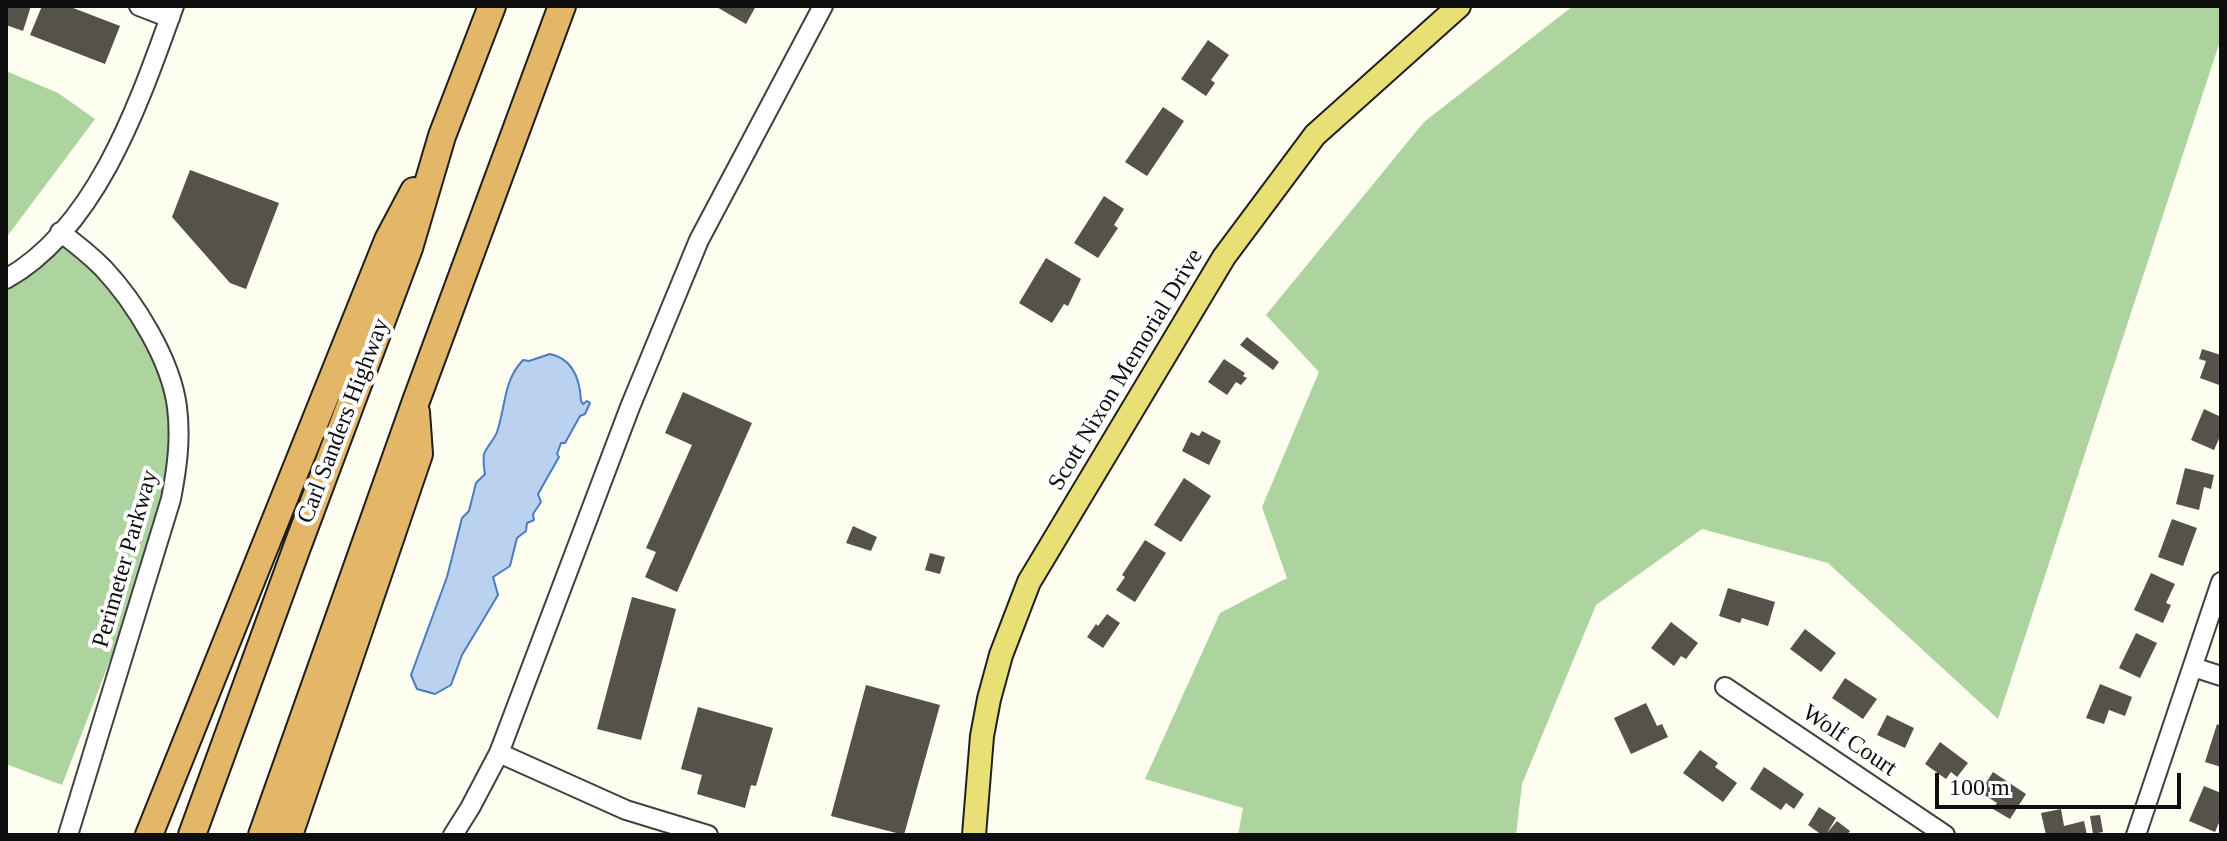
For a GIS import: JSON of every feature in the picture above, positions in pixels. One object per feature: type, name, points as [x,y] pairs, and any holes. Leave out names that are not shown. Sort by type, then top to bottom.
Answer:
[{"type":"highway","name":"Carl Sanders Highway","points":[[192,835],[409,248],[442,136],[492,6]]},
{"type":"highway","points":[[262,835],[416,401],[562,6]]},
{"type":"highway","points":[[149,835],[388,240],[442,136]]},
{"type":"highway","points":[[289,835],[419,454],[416,401]]},
{"type":"main road","name":"Scott Nixon Memorial Drive","points":[[974,835],[982,736],[989,699],[1001,655],[1029,582],[1224,257],[1306,147],[1315,135],[1459,6]]},
{"type":"street","points":[[6,279],[22,270],[87,201],[122,141],[172,12],[139,6]]},
{"type":"street","points":[[453,835],[499,753],[630,407],[699,240],[823,6]]},
{"type":"street","name":"Perimeter Parkway","points":[[60,232],[101,266],[116,283],[151,337],[169,373],[177,406],[179,438],[178,465],[171,499],[68,835]]},
{"type":"street","points":[[2136,835],[2221,582]]},
{"type":"street","points":[[2193,667],[2221,676]]},
{"type":"street","name":"Wolf Court","points":[[1725,687],[1945,835]]},
{"type":"street","points":[[499,753],[626,810],[708,835]]},
{"type":"green space","points":[[1573,6],[2221,6],[2221,38],[1998,719],[1828,563],[1702,529],[1596,605],[1522,784],[1516,835],[1238,835],[1243,808],[1145,779],[1220,613],[1287,578],[1262,507],[1319,372],[1266,315],[1424,122]]},
{"type":"green space","points":[[6,71],[58,93],[95,119],[6,238]]},
{"type":"green space","points":[[60,232],[116,283],[169,373],[174,484],[147,564],[62,785],[6,764],[6,274]]},
{"type":"water","points":[[550,354],[565,360],[570,366],[577,378],[581,401],[583,404],[587,401],[590,403],[565,443],[561,443],[557,454],[559,457],[538,494],[541,502],[533,514],[534,520],[527,523],[526,531],[517,538],[510,566],[493,577],[498,595],[462,655],[451,685],[435,694],[417,689],[411,675],[447,577],[462,518],[469,511],[476,483],[485,474],[484,454],[497,432],[512,376],[523,360]]},
{"type":"building","points":[[6,6],[31,6],[23,31],[6,25]]},
{"type":"building","points":[[42,6],[68,6],[120,26],[105,64],[30,35]]},
{"type":"building","points":[[715,6],[756,6],[746,24]]},
{"type":"building","points":[[1208,40],[1229,55],[1211,80],[1215,83],[1206,96],[1181,79]]},
{"type":"building","points":[[1163,107],[1184,121],[1147,176],[1125,162]]},
{"type":"building","points":[[190,170],[279,203],[246,289],[230,283],[172,217]]},
{"type":"building","points":[[1104,196],[1124,209],[1114,225],[1118,228],[1098,258],[1074,243]]},
{"type":"building","points":[[1046,258],[1081,279],[1068,306],[1064,304],[1052,323],[1019,303]]},
{"type":"building","points":[[1247,337],[1279,362],[1273,370],[1240,345]]},
{"type":"building","points":[[2202,349],[2221,355],[2219,385],[2200,378],[2206,361],[2199,359]]},
{"type":"building","points":[[1224,359],[1245,373],[1243,376],[1247,378],[1241,385],[1236,382],[1227,395],[1208,382]]},
{"type":"building","points":[[683,392],[752,423],[677,592],[645,577],[656,552],[646,548],[692,445],[665,433]]},
{"type":"building","points":[[2204,409],[2221,417],[2221,434],[2214,450],[2191,440]]},
{"type":"building","points":[[1202,431],[1221,441],[1209,465],[1182,451],[1191,432],[1199,436]]},
{"type":"building","points":[[2185,468],[2214,475],[2211,489],[2204,487],[2199,510],[2176,504]]},
{"type":"building","points":[[1184,478],[1211,496],[1181,542],[1154,525]]},
{"type":"building","points":[[2172,519],[2197,528],[2183,566],[2158,557]]},
{"type":"building","points":[[853,526],[877,537],[871,551],[846,543]]},
{"type":"building","points":[[1145,540],[1166,553],[1135,602],[1116,590]]},
{"type":"building","points":[[930,553],[945,557],[940,574],[925,570]]},
{"type":"building","points":[[2151,573],[2175,584],[2166,603],[2171,605],[2163,623],[2134,610]]},
{"type":"building","points":[[1728,588],[1775,602],[1768,626],[1742,618],[1740,623],[1719,616]]},
{"type":"building","points":[[632,597],[676,609],[641,740],[597,729]]},
{"type":"building","points":[[1107,614],[1120,623],[1103,648],[1087,637]]},
{"type":"building","points":[[1671,622],[1698,643],[1686,659],[1681,656],[1674,666],[1651,648]]},
{"type":"building","points":[[1805,629],[1836,653],[1821,672],[1790,649]]},
{"type":"building","points":[[2136,633],[2157,643],[2140,678],[2119,668]]},
{"type":"building","points":[[1845,678],[1877,699],[1863,719],[1832,698]]},
{"type":"building","points":[[2100,684],[2132,697],[2125,716],[2109,710],[2104,724],[2086,718]]},
{"type":"building","points":[[866,685],[940,705],[904,835],[831,816]]},
{"type":"building","points":[[1646,703],[1657,726],[1662,724],[1668,737],[1631,754],[1614,718]]},
{"type":"building","points":[[698,707],[773,728],[756,786],[751,785],[745,808],[697,794],[702,775],[681,769]]},
{"type":"building","points":[[1887,715],[1914,728],[1905,748],[1877,735]]},
{"type":"building","points":[[2217,724],[2221,726],[2221,767],[2205,762]]},
{"type":"building","points":[[1940,742],[1968,763],[1957,777],[1951,772],[1946,779],[1925,764]]},
{"type":"building","points":[[1700,750],[1718,763],[1715,767],[1737,783],[1723,802],[1683,773]]},
{"type":"building","points":[[1764,767],[1804,794],[1794,809],[1786,803],[1781,810],[1750,789]]},
{"type":"building","points":[[1993,772],[2026,794],[2010,819],[1993,809],[1997,803],[1980,792]]},
{"type":"building","points":[[2204,786],[2221,793],[2221,818],[2215,832],[2189,821]]},
{"type":"building","points":[[1819,807],[1836,818],[1827,833],[1837,821],[1850,831],[1847,835],[1822,835],[1808,825]]},
{"type":"building","points":[[2061,809],[2064,826],[2084,821],[2087,835],[2046,835],[2041,813]]},
{"type":"building","points":[[2100,815],[2103,832],[2093,834],[2090,816]]}]
